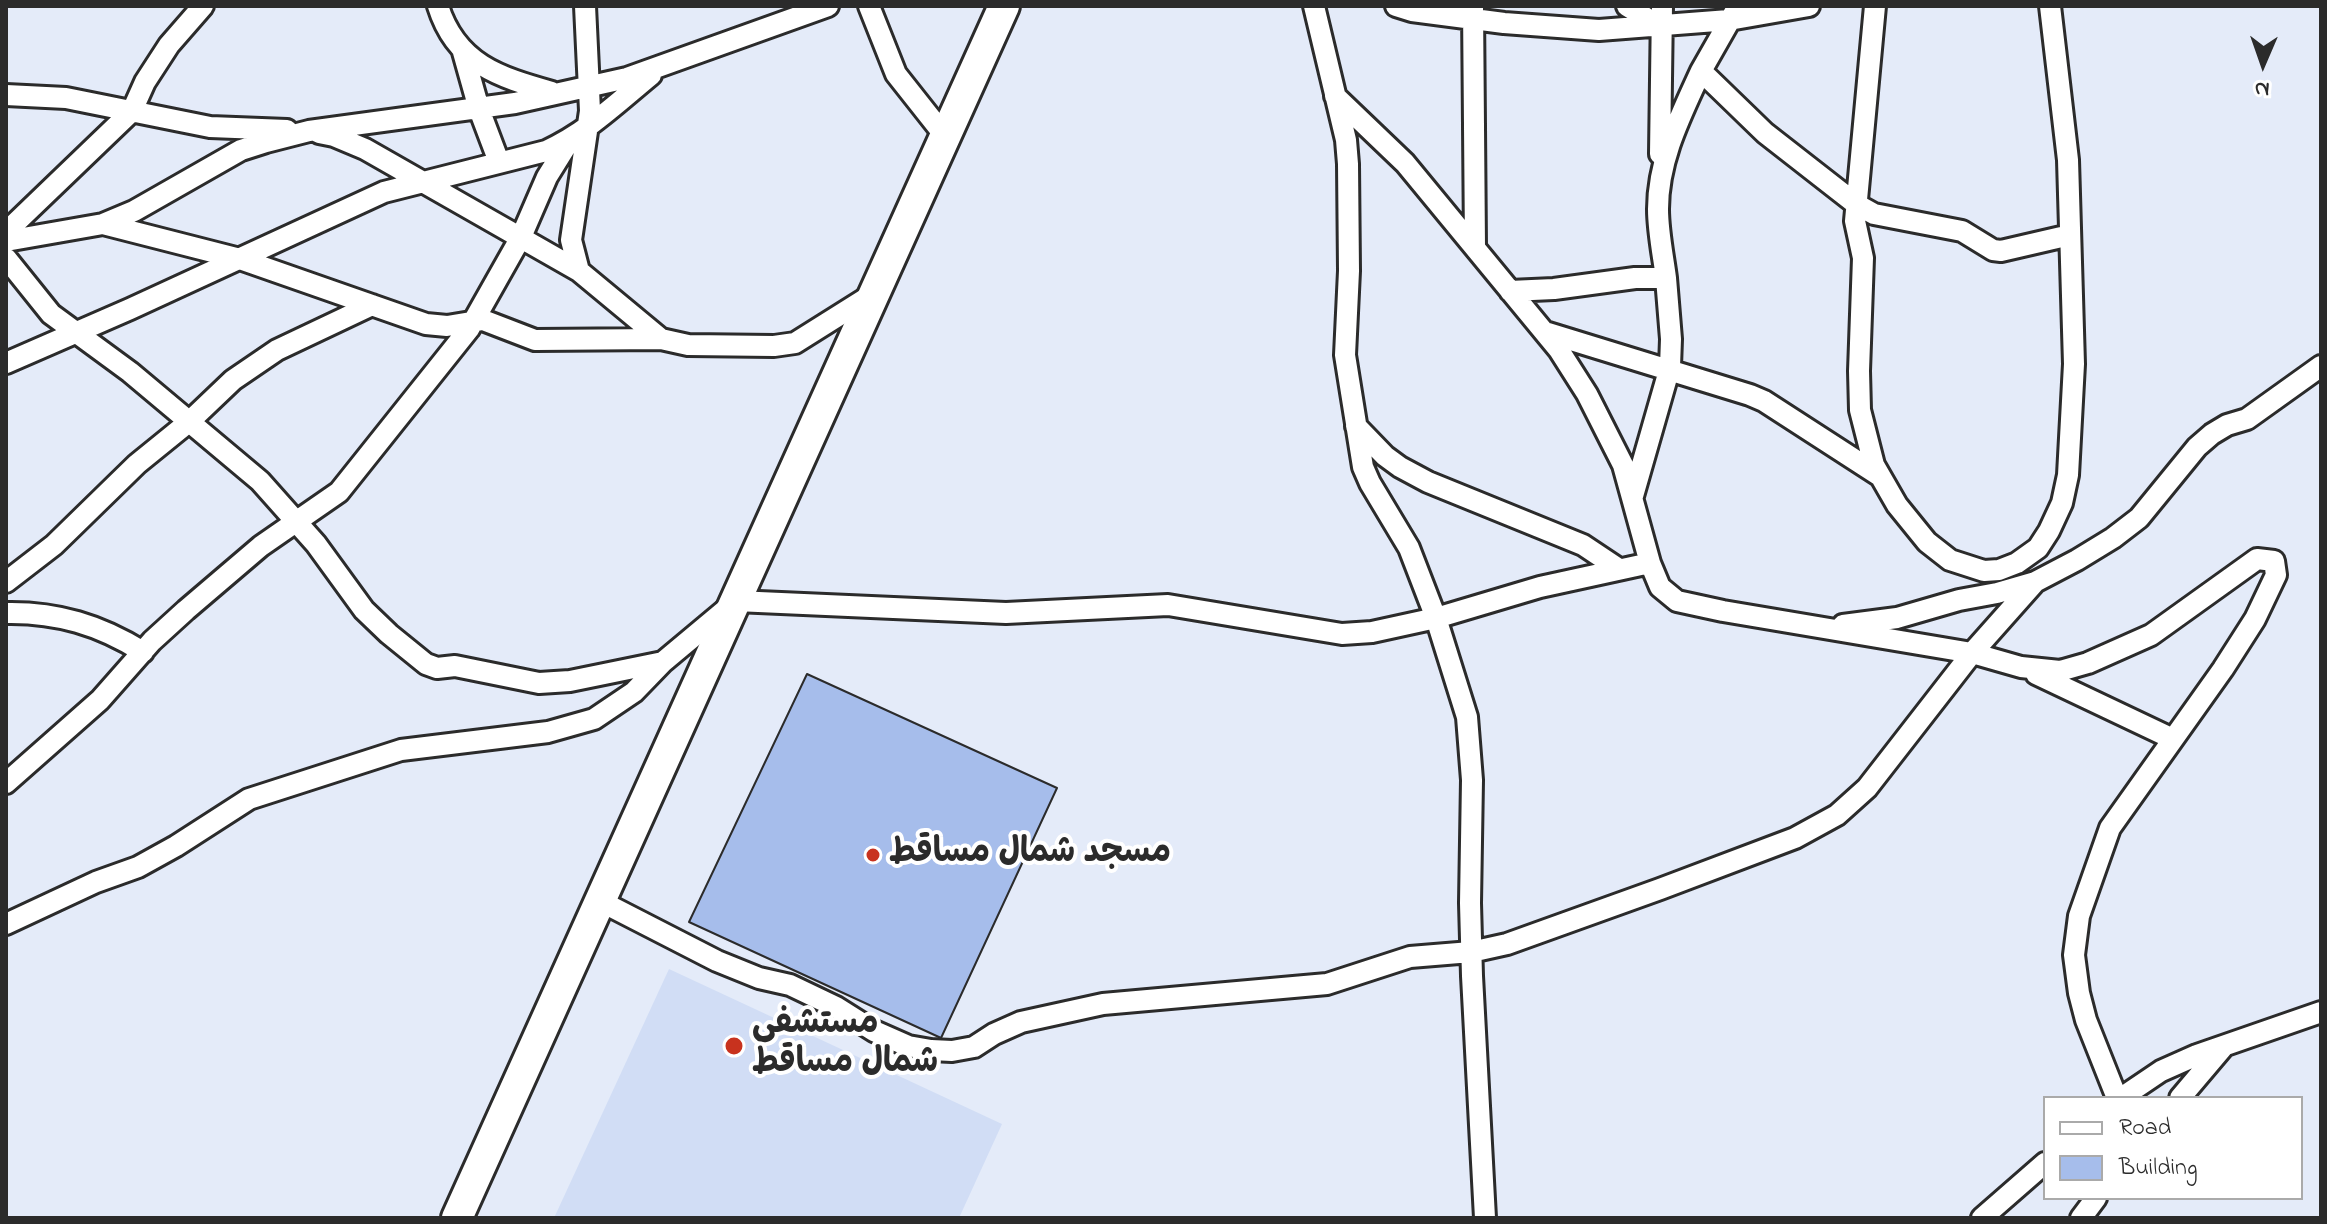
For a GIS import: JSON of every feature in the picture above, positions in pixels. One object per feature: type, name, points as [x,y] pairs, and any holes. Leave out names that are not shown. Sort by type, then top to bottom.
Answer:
[{"type":"highway","points":[[457,1218],[1004,6]]},
{"type":"street","points":[[6,232],[132,111],[145,82],[169,45],[203,6]]},
{"type":"street","points":[[438,6],[451,38],[463,52],[502,77],[557,93]]},
{"type":"street","points":[[579,271],[571,240],[589,127],[585,6]]},
{"type":"street","points":[[6,241],[103,224],[134,211],[241,150],[309,131],[479,109],[627,78],[828,6]]},
{"type":"street","points":[[869,6],[896,74],[945,136]]},
{"type":"street","points":[[1314,6],[1346,140],[1349,271],[1345,355],[1363,467],[1409,548],[1436,618],[1467,717],[1471,749],[1471,952],[1485,1218]]},
{"type":"street","points":[[1396,6],[1412,11],[1473,12],[1504,23],[1599,30],[1661,27],[1734,13],[1809,6]]},
{"type":"street","points":[[1627,6],[1661,27]]},
{"type":"street","points":[[1632,500],[1669,372],[1671,339],[1658,210],[1662,6]]},
{"type":"street","points":[[1875,6],[1855,221],[1864,272],[1860,410],[1874,465],[1897,505],[1927,542],[1950,560],[1984,571],[1999,570]]},
{"type":"street","points":[[1966,595],[1999,570],[2017,563],[2038,548],[2062,503],[2068,475],[2074,364],[2068,160],[2050,6]]},
{"type":"street","points":[[1473,12],[1475,246]]},
{"type":"street","points":[[1659,189],[1667,150],[1701,71],[1734,13]]},
{"type":"street","points":[[463,52],[479,109],[499,162]]},
{"type":"street","points":[[6,363],[384,192],[546,151],[589,127],[660,67]]},
{"type":"street","points":[[1701,71],[1765,133],[1856,204],[1874,214],[1962,231],[1993,250],[2009,250],[2070,235]]},
{"type":"street","points":[[6,95],[66,98],[210,127],[309,131],[334,136],[365,149],[579,271],[661,339]]},
{"type":"street","points":[[1335,96],[1405,163],[1545,332],[1587,394],[1623,465],[1650,563],[1660,587],[1677,601],[1972,653],[2021,667],[2173,739]]},
{"type":"street","points":[[6,783],[100,700],[143,652],[228,573],[339,492],[473,321],[521,237],[547,177],[570,140]]},
{"type":"street","points":[[103,224],[240,259],[426,324],[447,326],[483,320],[535,340],[661,339],[688,345],[774,346],[795,343],[873,294]]},
{"type":"street","points":[[6,258],[51,314],[130,372],[260,481],[340,575],[364,610],[426,664],[437,668],[455,666],[539,683],[570,681],[663,662]]},
{"type":"street","points":[[1510,291],[1554,289],[1635,278],[1666,278]]},
{"type":"street","points":[[6,582],[54,545],[137,464],[190,421],[233,380],[277,350],[372,305]]},
{"type":"street","points":[[1545,332],[1764,401],[1880,476]]},
{"type":"street","points":[[1823,628],[1897,618],[1966,595],[2035,582],[2113,538],[2139,518],[2197,447],[2212,434],[2247,419],[2321,366]]},
{"type":"street","points":[[1356,426],[1400,467],[1428,482],[1583,545],[1619,569]]},
{"type":"street","points":[[2021,667],[2060,671],[2088,663],[2151,635],[2257,559],[2274,561],[2276,575],[2255,619],[2110,828],[2084,902],[2074,955],[2082,1007],[2118,1096]]},
{"type":"street","points":[[1950,560],[1966,595]]},
{"type":"street","points":[[6,924],[84,887],[138,867],[249,799],[401,750],[548,732],[594,719],[634,692],[663,662],[736,601],[1006,613],[1168,605],[1342,634],[1372,632],[1436,618],[1540,587],[1650,563]]},
{"type":"street","points":[[602,902],[717,961],[759,978],[790,985],[908,1046],[952,1051],[974,1047],[1021,1022],[1103,1004],[1327,984],[1410,957],[1471,952],[1507,944],[1795,838],[1837,815],[1867,788],[1972,653],[2035,582]]},
{"type":"street","points":[[6,613],[49,614],[69,618],[106,631],[143,652]]},
{"type":"street","points":[[2122,1096],[2161,1071],[2226,1044],[2321,1012]]},
{"type":"street","points":[[2182,1096],[2226,1044]]},
{"type":"street","points":[[1982,1218],[2043,1165]]},
{"type":"street","points":[[2081,1218],[2094,1200]]},
{"type":"shaded area","name":"مستشفى شمال مساقط","points":[[669,969],[1002,1124],[959,1218],[554,1218]]},
{"type":"building","name":"مسجد شمال مساقط","points":[[807,674],[1057,788],[941,1038],[689,922]]},
{"type":"place","name":"مسجد شمال مساقط","points":[[873,855]]},
{"type":"place","name":"مستشفى شمال مساقط","points":[[734,1046]]}]
